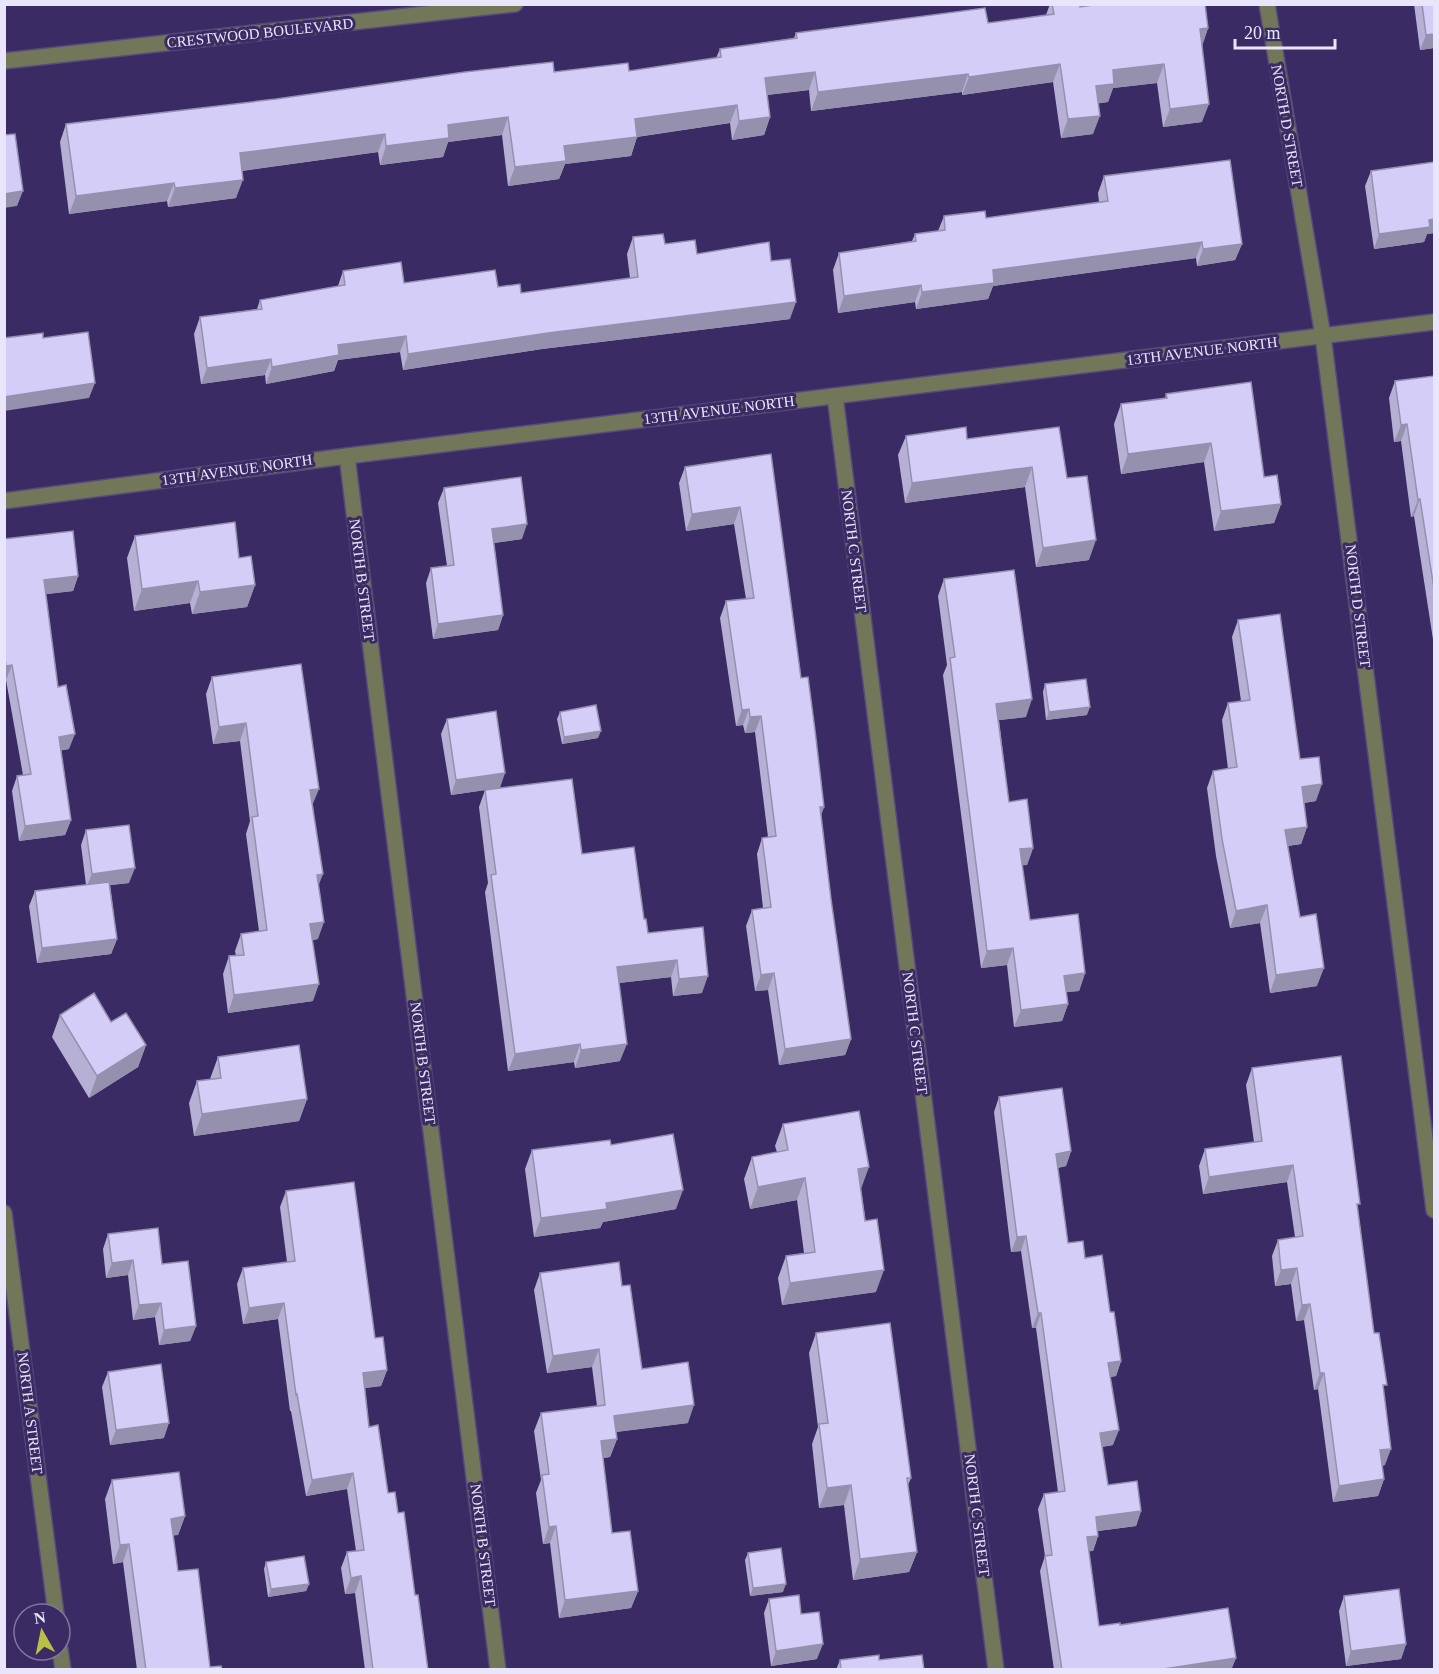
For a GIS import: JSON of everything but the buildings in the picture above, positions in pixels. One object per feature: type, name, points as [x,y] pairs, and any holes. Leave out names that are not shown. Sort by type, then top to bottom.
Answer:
[{"type":"street","name":"CRESTWOOD BOULEVARD","points":[[4,61],[515,4]]},
{"type":"street","name":"NORTH D STREET","points":[[1267,4],[1323,336],[1434,1210]]},
{"type":"street","name":"13TH AVENUE NORTH","points":[[4,501],[347,456],[1434,322]]},
{"type":"street","name":"NORTH C STREET","points":[[835,396],[996,1670]]},
{"type":"street","name":"NORTH B STREET","points":[[347,456],[498,1670]]},
{"type":"street","name":"NORTH A STREET","points":[[4,1213],[11,1319],[54,1602]]}]
